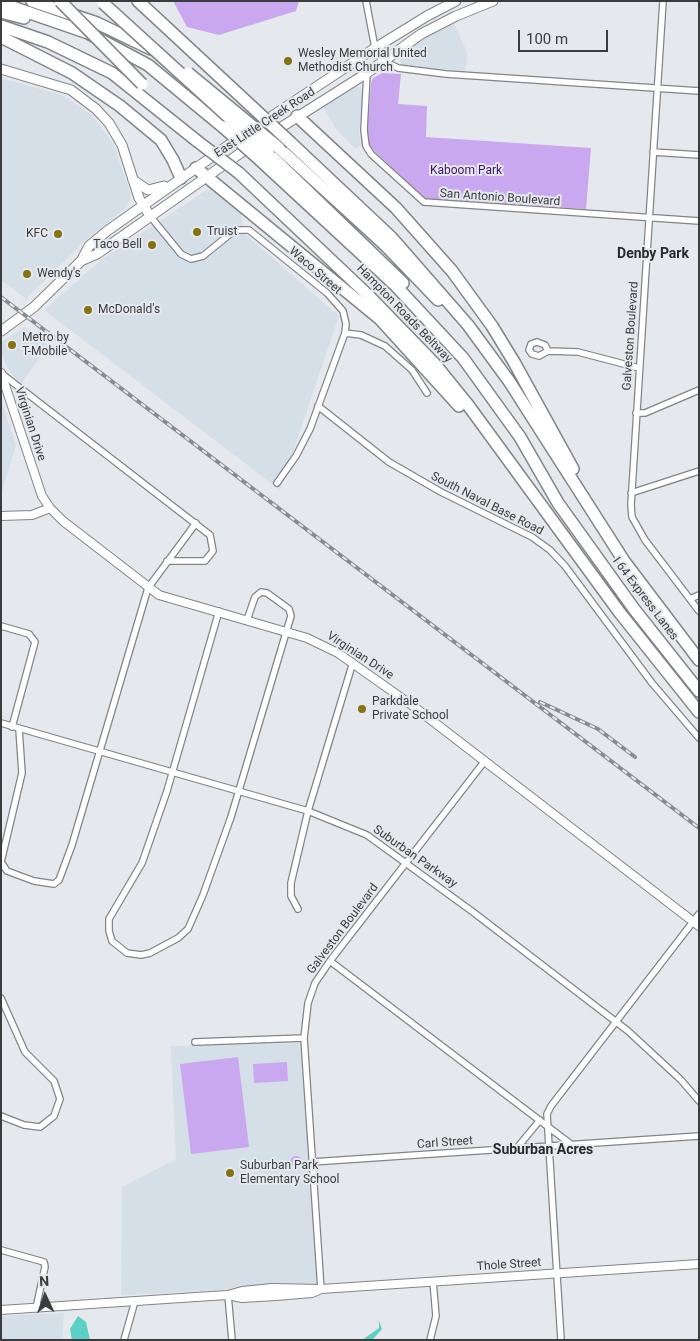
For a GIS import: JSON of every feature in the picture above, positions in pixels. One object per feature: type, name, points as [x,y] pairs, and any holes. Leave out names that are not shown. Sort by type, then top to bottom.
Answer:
[{"type":"highway","points":[[32,1],[64,11],[125,36],[188,73],[270,154]]},
{"type":"highway","points":[[60,1],[200,140]]},
{"type":"highway","points":[[138,1],[366,213],[424,272],[496,362],[624,561],[699,660]]},
{"type":"highway","points":[[102,2],[270,154],[385,245],[429,290],[463,330],[503,384],[533,418]]},
{"type":"highway","points":[[1,3],[88,33],[148,66],[223,127],[270,154]]},
{"type":"highway","points":[[1,12],[88,33]]},
{"type":"highway","points":[[1,26],[56,45],[112,73],[200,140]]},
{"type":"highway","points":[[1,37],[72,73],[120,106],[161,140],[173,160],[180,178]]},
{"type":"highway","points":[[298,116],[396,208],[452,271],[474,300],[514,362],[587,494],[677,633]]},
{"type":"highway","name":"Hampton Roads Beltway","points":[[200,140],[239,173],[410,337],[455,388],[620,613],[699,712]]},
{"type":"highway","name":"I 64 Express Lanes","points":[[270,154],[444,335],[463,358],[520,438],[558,503],[572,520],[634,610],[699,691]]},
{"type":"highway","points":[[196,168],[380,319],[502,451]]},
{"type":"main road","name":"East Little Creek Road","points":[[1,331],[34,307],[81,261],[89,246],[180,178],[375,48],[427,16],[456,1]]},
{"type":"main road","name":"East Little Creek Road","points":[[81,261],[97,254],[206,176],[367,73],[436,26],[493,1]]},
{"type":"main road","points":[[1,69],[71,90],[96,108],[116,134],[143,205],[150,216]]},
{"type":"main road","points":[[280,111],[298,116]]},
{"type":"main road","points":[[133,180],[148,190],[158,189],[180,178]]},
{"type":"street","points":[[366,1],[375,48],[384,61],[398,68],[419,72],[699,90]]},
{"type":"street","name":"Galveston Boulevard","points":[[663,1],[631,511],[634,522],[690,599]]},
{"type":"street","name":"San Antonio Boulevard","points":[[367,73],[364,130],[366,146],[371,154],[424,202],[699,221]]},
{"type":"street","points":[[653,152],[699,156]]},
{"type":"street","name":"Waco Street","points":[[150,216],[182,254],[191,259],[203,256],[235,230],[249,230],[339,304],[345,318],[345,333],[304,442],[276,483]]},
{"type":"street","points":[[345,333],[361,334],[385,346],[412,370],[427,393]]},
{"type":"street","points":[[548,351],[578,352],[639,368]]},
{"type":"street","points":[[1,374],[206,530],[212,540],[211,555],[200,562],[167,562]]},
{"type":"street","name":"Virginian Drive","points":[[1,374],[36,481],[50,508],[164,596],[219,611],[319,643],[353,662],[696,924]]},
{"type":"street","points":[[636,413],[650,411],[699,390]]},
{"type":"street","name":"South Naval Base Road","points":[[318,406],[396,466],[441,492],[532,537],[550,550],[565,566],[652,683],[699,738]]},
{"type":"street","points":[[631,493],[699,471]]},
{"type":"street","points":[[1,516],[32,515],[50,508]]},
{"type":"street","points":[[20,729],[22,774],[1,860],[2,867],[6,871],[34,881],[52,884],[57,882],[62,872],[149,586],[196,523]]},
{"type":"street","points":[[219,611],[173,771],[142,863],[109,919],[109,931],[115,944],[127,953],[144,955],[170,944],[188,929],[203,895],[239,790],[287,632],[290,612],[264,592],[255,597],[247,620]]},
{"type":"street","points":[[699,595],[690,599],[699,611]]},
{"type":"street","points":[[1,626],[29,634],[35,642],[12,726]]},
{"type":"street","points":[[298,909],[292,896],[291,883],[308,811],[353,662]]},
{"type":"street","name":"Suburban Parkway","points":[[1,723],[239,790],[308,811],[358,830],[406,862],[616,1021],[681,1080],[699,1101]]},
{"type":"street","name":"Galveston Boulevard","points":[[321,1289],[304,1038],[308,1002],[315,983],[330,961],[484,762]]},
{"type":"street","points":[[516,1148],[550,1108],[616,1021],[696,924],[699,914]]},
{"type":"street","points":[[330,961],[572,1145]]},
{"type":"street","points":[[1,998],[26,1052],[54,1081],[60,1099],[54,1116],[40,1127],[24,1126],[1,1116]]},
{"type":"street","points":[[195,1042],[304,1038]]},
{"type":"street","points":[[550,1108],[547,1127],[561,1340]]},
{"type":"street","name":"Carl Street","points":[[312,1162],[699,1136]]},
{"type":"street","points":[[1,1250],[41,1260],[45,1265],[36,1308]]},
{"type":"street","name":"Thole Street","points":[[1,1310],[228,1295],[242,1291],[281,1292],[699,1264]]},
{"type":"street","points":[[430,1340],[436,1316],[433,1281]]},
{"type":"street","points":[[228,1295],[232,1340]]},
{"type":"street","points":[[124,1340],[135,1301]]},
{"type":"shaded area","points":[[453,22],[467,52],[466,71],[406,67],[401,64],[400,58],[402,53],[429,34]]},
{"type":"shaded area","points":[[1,78],[62,95],[93,116],[113,143],[131,195],[127,207],[86,240],[26,299],[1,280]]},
{"type":"shaded area","points":[[352,86],[360,87],[363,93],[359,134],[362,145],[355,148],[336,129],[322,105]]},
{"type":"shaded area","points":[[211,187],[241,214],[244,233],[339,316],[280,490],[44,310],[100,261]]},
{"type":"shaded area","points":[[25,327],[48,345],[22,383],[15,378],[7,367],[1,352],[1,342]]},
{"type":"shaded area","points":[[1,400],[16,445],[1,495]]},
{"type":"shaded area","name":"Suburban Park Elementary School","points":[[301,1043],[318,1285],[121,1295],[122,1187],[176,1159],[171,1046]]},
{"type":"shaded area","points":[[64,1313],[62,1340],[1,1340],[1,1316]]},
{"type":"shaded area","points":[[78,1316],[86,1322],[90,1340],[72,1340],[70,1329]]},
{"type":"shaded area","points":[[379,1321],[382,1329],[375,1337],[372,1340],[362,1340],[379,1328]]},
{"type":"green space","points":[[173,1],[299,1],[296,11],[219,35],[187,27]]},
{"type":"green space","name":"Kaboom Park","points":[[382,73],[401,74],[398,104],[427,106],[426,137],[591,148],[586,209],[426,199],[370,147],[367,137],[371,83],[373,78]]},
{"type":"green space","points":[[238,1057],[249,1147],[191,1154],[180,1064]]},
{"type":"green space","points":[[287,1062],[288,1081],[254,1083],[253,1064]]},
{"type":"green space","points":[[294,1156],[298,1156],[302,1162],[298,1168],[294,1168],[290,1164],[290,1160]]},
{"type":"railway","points":[[1,297],[699,828]]},
{"type":"railway","points":[[540,702],[598,729],[635,757]]},
{"type":"place","name":"Wesley Memorial United Methodist Church","points":[[288,61]]},
{"type":"place","name":"Truist","points":[[197,232]]},
{"type":"place","name":"KFC","points":[[58,234]]},
{"type":"place","name":"Taco Bell","points":[[152,245]]},
{"type":"place","name":"Wendy's","points":[[27,274]]},
{"type":"place","name":"McDonald's","points":[[88,310]]},
{"type":"place","name":"Metro by T-Mobile","points":[[12,345]]},
{"type":"place","name":"Parkdale Private School","points":[[362,709]]},
{"type":"place","name":"Suburban Park Elementary School","points":[[230,1173]]},
{"type":"district","name":"Denby Park","points":[[653,254]]},
{"type":"district","name":"Suburban Acres","points":[[543,1150]]}]
